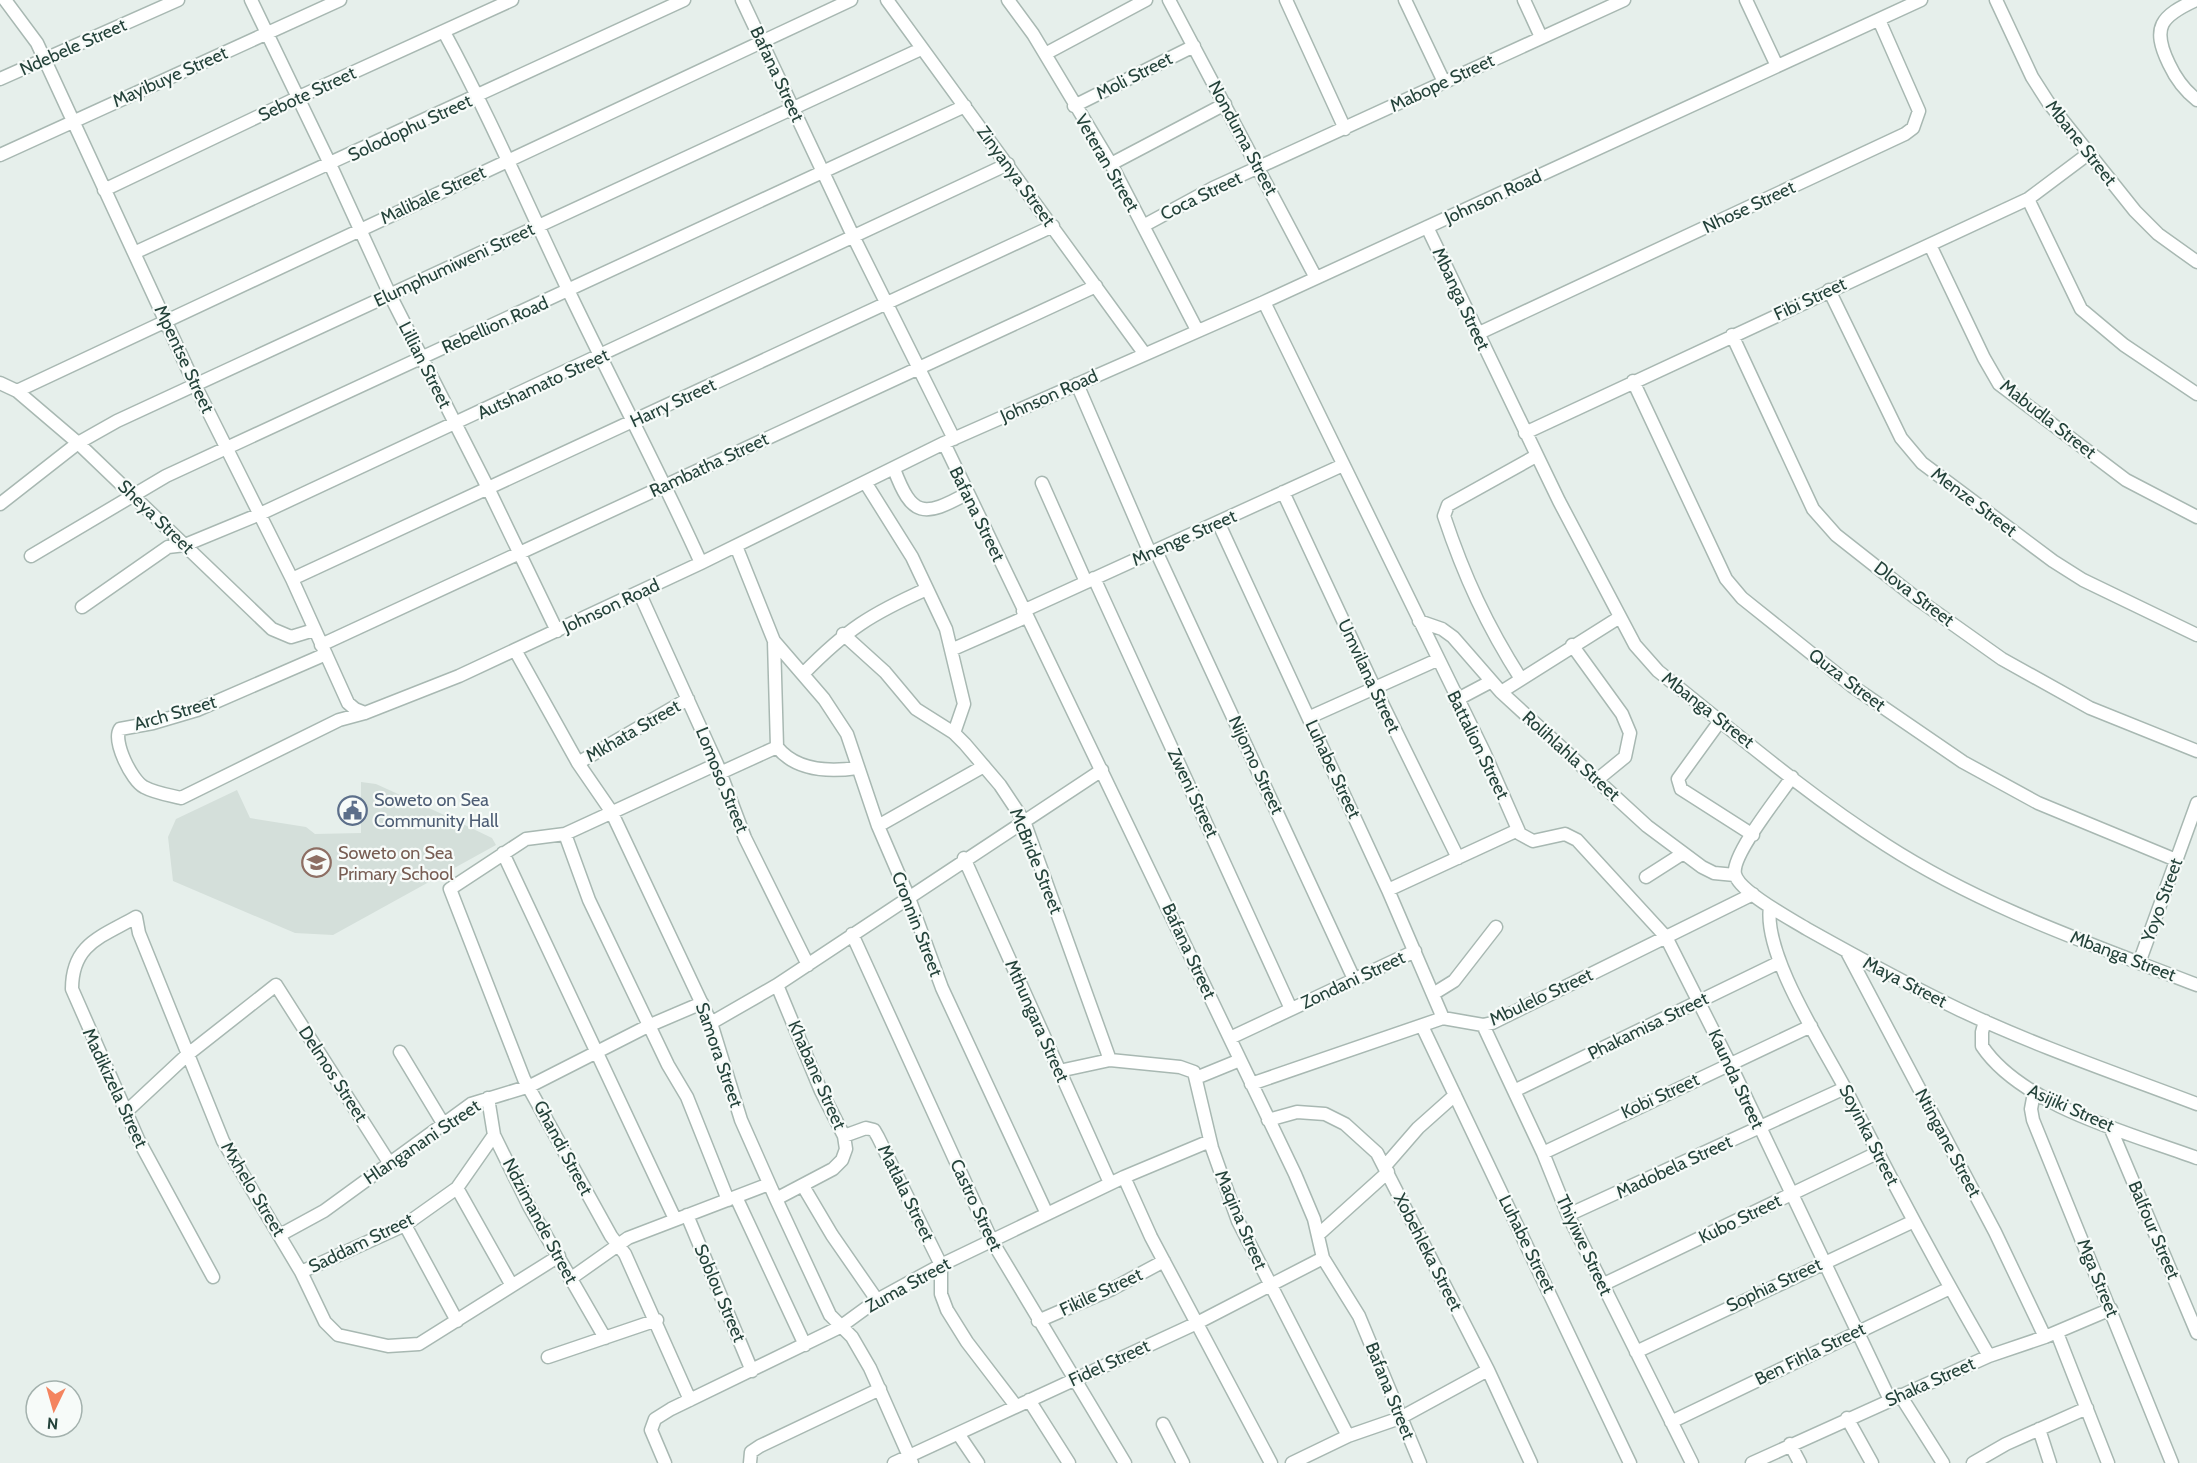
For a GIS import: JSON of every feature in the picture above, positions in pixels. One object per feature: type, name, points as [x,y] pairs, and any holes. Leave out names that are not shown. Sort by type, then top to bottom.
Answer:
[{"type":"street","name":"Ndebele Street","points":[[0,79],[178,0]]},
{"type":"street","name":"Lillian Street","points":[[251,0],[299,97],[390,295],[488,488],[557,631]]},
{"type":"street","name":"Mayibuye Street","points":[[0,155],[340,0]]},
{"type":"street","name":"Sebote Street","points":[[104,190],[299,97],[512,0]]},
{"type":"street","name":"Solodophu Street","points":[[134,253],[684,0]]},
{"type":"street","name":"Bafana Street","points":[[742,0],[854,238],[920,369],[968,494],[1308,1202],[1323,1258],[1359,1316],[1420,1463]]},
{"type":"street","name":"Malibale Street","points":[[16,391],[851,0]]},
{"type":"street","name":"Zinyanya Street","points":[[887,0],[1144,353]]},
{"type":"street","name":"Veteran Street","points":[[1008,0],[1045,54],[1074,106],[1111,164],[1197,330]]},
{"type":"street","points":[[1045,54],[1146,0]]},
{"type":"street","name":"Nonduma Street","points":[[1169,0],[1316,278]]},
{"type":"street","points":[[1286,0],[1345,129]]},
{"type":"street","points":[[1406,0],[1444,82]]},
{"type":"street","points":[[1524,0],[1541,37]]},
{"type":"street","name":"Mabope Street","points":[[1259,168],[1624,0]]},
{"type":"street","points":[[1746,0],[1777,66]]},
{"type":"street","name":"Johnson Road","points":[[181,798],[339,720],[365,713],[450,680],[516,650],[701,563],[949,441],[1264,302],[1921,0]]},
{"type":"street","name":"Mbane Street","points":[[1996,0],[2032,77],[2088,154],[2136,212],[2158,234],[2197,262]]},
{"type":"street","points":[[2196,0],[2169,16],[2159,30],[2158,39],[2181,86],[2197,100]]},
{"type":"street","name":"Mpentse Street","points":[[5,6],[34,37],[195,385],[292,579],[348,703],[355,710],[365,713]]},
{"type":"street","name":"Nhose Street","points":[[1477,334],[1905,134],[1913,128],[1919,111],[1879,20]]},
{"type":"street","points":[[444,32],[478,96],[569,292],[666,484],[701,563]]},
{"type":"street","name":"Moli Street","points":[[1074,106],[1194,46]]},
{"type":"street","name":"Elumphumiweni Street","points":[[0,504],[78,443],[117,421],[921,49]]},
{"type":"street","points":[[1111,164],[1225,104]]},
{"type":"street","name":"Rebellion Road","points":[[31,556],[159,480],[229,450],[824,174],[965,106]]},
{"type":"street","name":"Fibi Street","points":[[1525,433],[1829,290],[2028,200],[2088,154]]},
{"type":"street","name":"Autshamato Street","points":[[82,607],[168,547],[185,545],[260,514],[601,357],[1008,164]]},
{"type":"street","name":"Coca Street","points":[[1143,226],[1191,199],[1259,168]]},
{"type":"street","points":[[2028,200],[2080,309],[2124,345],[2197,394]]},
{"type":"street","name":"Harry Street","points":[[292,579],[1053,226]]},
{"type":"street","name":"Mbanga Street","points":[[1427,227],[1536,456],[1620,617],[1648,661],[1792,777],[1886,845],[1925,868],[2034,922],[2197,985]]},
{"type":"street","name":"Mabudla Street","points":[[1930,245],[1984,358],[2004,388],[2126,480],[2197,517]]},
{"type":"street","name":"Rambatha Street","points":[[324,650],[666,484],[1096,286]]},
{"type":"street","name":"Menze Street","points":[[1829,290],[1901,438],[1922,463],[2034,547],[2083,580],[2197,635]]},
{"type":"street","points":[[1264,302],[1437,660],[1310,717]]},
{"type":"street","name":"Dlova Street","points":[[1732,335],[1813,509],[1828,528],[1916,598],[2030,677],[2090,708],[2197,751]]},
{"type":"street","name":"Quza Street","points":[[1634,381],[1726,579],[1742,598],[1852,686],[1989,778],[2038,803],[2176,860]]},
{"type":"street","name":"Sheya Street","points":[[0,384],[16,391],[78,443],[135,496],[174,537],[278,633],[298,637],[314,630]]},
{"type":"street","name":"Nijomo Street","points":[[1077,384],[1153,552],[1354,979]]},
{"type":"street","points":[[1521,679],[1499,644],[1464,575],[1444,516],[1448,505],[1536,456]]},
{"type":"street","name":"Mnenge Street","points":[[951,650],[1090,580],[1343,465]]},
{"type":"street","points":[[894,469],[906,499],[917,507],[931,509],[941,507],[968,494]]},
{"type":"street","points":[[865,482],[912,557],[939,612],[964,704],[954,733]]},
{"type":"street","name":"Zweni Street","points":[[1042,483],[1090,580],[1291,1009]]},
{"type":"street","name":"Umvilana Street","points":[[1283,492],[1375,689],[1458,858]]},
{"type":"street","name":"Luhabe Street","points":[[1218,522],[1310,717],[1443,1018]]},
{"type":"street","points":[[736,546],[774,641],[777,747],[787,756],[819,770],[857,768]]},
{"type":"street","points":[[804,674],[843,634],[886,607],[927,589]]},
{"type":"street","name":"Lomoso Street","points":[[639,592],[718,768],[745,838],[808,965]]},
{"type":"street","points":[[1501,692],[1572,645],[1620,617]]},
{"type":"street","name":"Rolihlahla Street","points":[[1419,621],[1447,632],[1490,682],[1647,826],[1682,854],[1714,873],[1735,875]]},
{"type":"street","name":"McBride Street","points":[[843,634],[885,672],[923,715],[954,733],[984,766],[1024,821],[1110,1060]]},
{"type":"street","name":"Cronnin Street","points":[[774,641],[804,674],[844,728],[878,826],[909,898],[942,988],[1047,1214]]},
{"type":"street","points":[[1572,645],[1622,714],[1630,734],[1625,757],[1598,779]]},
{"type":"street","name":"Arch Street","points":[[181,798],[152,791],[138,783],[117,739],[120,729],[153,723],[197,710],[324,650]]},
{"type":"street","name":"Samora Street","points":[[516,650],[578,763],[612,811],[711,1023],[741,1120],[769,1184],[830,1315],[856,1344],[880,1389],[911,1459]]},
{"type":"street","name":"Battalion Street","points":[[1437,660],[1484,752],[1518,830]]},
{"type":"street","points":[[1456,700],[1490,682]]},
{"type":"street","name":"Mkhata Street","points":[[578,763],[688,699]]},
{"type":"street","points":[[1720,721],[1678,779],[1681,789],[1753,835]]},
{"type":"street","points":[[675,1219],[503,853],[530,837],[565,834],[612,811],[777,747]]},
{"type":"street","points":[[878,826],[984,766]]},
{"type":"street","points":[[711,1023],[808,965],[909,898],[964,858],[1102,770]]},
{"type":"street","points":[[1735,875],[1738,857],[1792,777]]},
{"type":"street","name":"Yoyo Street","points":[[2139,963],[2197,803]]},
{"type":"street","points":[[1388,890],[1518,830]]},
{"type":"street","name":"Kaunda Street","points":[[1518,830],[1522,837],[1533,841],[1565,834],[1577,840],[1666,938],[1730,1064],[1856,1331],[1895,1397],[1942,1463]]},
{"type":"street","points":[[565,834],[588,900],[648,1026],[687,1097],[732,1199],[805,1345]]},
{"type":"street","name":"Ghandi Street","points":[[503,853],[450,889],[522,1073],[618,1244],[626,1254],[657,1320],[690,1400]]},
{"type":"street","points":[[1646,877],[1682,854]]},
{"type":"street","name":"Mthungara Street","points":[[964,858],[1110,1184]]},
{"type":"street","name":"Maya Street","points":[[1735,875],[1753,894],[1770,907],[1846,951],[1985,1021],[2197,1104]]},
{"type":"street","name":"Mbulelo Street","points":[[1443,1018],[1483,1025],[1498,1020],[1753,894]]},
{"type":"street","name":"Soyinka Street","points":[[1770,907],[1770,928],[1780,962],[1811,1026],[1877,1153],[1989,1356]]},
{"type":"street","name":"Mxhelo Street","points":[[136,917],[187,1055],[223,1141],[280,1234],[325,1322],[338,1335],[388,1346],[410,1346],[426,1341],[511,1284],[559,1256]]},
{"type":"street","name":"Madikizela Street","points":[[136,917],[88,945],[80,953],[72,974],[72,989],[77,1005],[138,1139],[213,1276]]},
{"type":"street","points":[[1433,994],[1454,981],[1496,927]]},
{"type":"street","name":"Castro Street","points":[[852,934],[992,1241],[1125,1463]]},
{"type":"street","name":"Zondani Street","points":[[1230,1038],[1415,951]]},
{"type":"street","name":"Ntingane Street","points":[[1846,951],[2051,1335],[2086,1408],[2108,1463]]},
{"type":"street","name":"Phakamisa Street","points":[[1514,1090],[1780,962]]},
{"type":"street","name":"Delmos Street","points":[[187,1055],[276,985],[390,1164]]},
{"type":"street","name":"Khabane Street","points":[[776,1198],[824,1176],[838,1165],[845,1154],[844,1136],[821,1091],[777,985]]},
{"type":"street","name":"Hlanganani Street","points":[[280,1234],[324,1210],[471,1104],[530,1086],[648,1026],[702,1003]]},
{"type":"street","points":[[1251,1084],[1443,1018]]},
{"type":"street","name":"Asijiki Street","points":[[1985,1021],[1981,1038],[1986,1051],[2008,1075],[2034,1093],[2110,1127],[2197,1158]]},
{"type":"street","name":"Thiyiwe Street","points":[[1483,1025],[1543,1153],[1568,1215],[1692,1463]]},
{"type":"street","name":"Luhabe Street","points":[[1422,1026],[1630,1463]]},
{"type":"street","name":"Kobi Street","points":[[1543,1153],[1811,1026]]},
{"type":"street","points":[[400,1052],[444,1125]]},
{"type":"street","points":[[127,1111],[187,1055]]},
{"type":"street","points":[[1059,1071],[1110,1060],[1187,1068],[1196,1078],[1240,1060]]},
{"type":"street","name":"Maqina Street","points":[[1196,1078],[1210,1141],[1238,1221],[1348,1436]]},
{"type":"street","name":"Madobela Street","points":[[1568,1215],[1845,1088]]},
{"type":"street","name":"Mga Street","points":[[2034,1093],[2031,1109],[2033,1120],[2172,1463]]},
{"type":"street","points":[[1318,1235],[1387,1169],[1418,1128],[1455,1095]]},
{"type":"street","name":"Ndzimande Street","points":[[489,1098],[494,1135],[529,1206],[605,1338]]},
{"type":"street","name":"Xobehleka Street","points":[[1268,1120],[1297,1112],[1325,1114],[1358,1134],[1387,1169],[1488,1370],[1531,1463]]},
{"type":"street","name":"Balfour Street","points":[[2110,1127],[2197,1333]]},
{"type":"street","name":"Matlala Street","points":[[844,1136],[866,1128],[874,1130],[941,1265],[940,1294],[946,1310],[967,1342],[1016,1406]]},
{"type":"street","name":"Saddam Street","points":[[301,1272],[405,1225],[457,1188],[494,1135]]},
{"type":"street","name":"Zuma Street","points":[[665,1463],[651,1430],[653,1422],[690,1400],[840,1327],[877,1300],[941,1265],[1124,1177],[1210,1141]]},
{"type":"street","name":"Kubo Street","points":[[1602,1285],[1877,1153]]},
{"type":"street","points":[[1124,1177],[1164,1261],[1271,1463]]},
{"type":"street","points":[[570,1279],[618,1244],[675,1219],[769,1184]]},
{"type":"street","points":[[802,1186],[832,1235],[877,1300]]},
{"type":"street","points":[[457,1188],[511,1284]]},
{"type":"street","name":"Soblou Street","points":[[687,1215],[752,1371]]},
{"type":"street","name":"Sophia Street","points":[[1636,1352],[1914,1221]]},
{"type":"street","points":[[405,1225],[457,1321]]},
{"type":"street","name":"Fidel Street","points":[[894,1463],[911,1459],[1016,1406],[1197,1323],[1323,1258]]},
{"type":"street","name":"Fikile Street","points":[[1038,1321],[1119,1286],[1164,1261]]},
{"type":"street","name":"Ben Fihla Street","points":[[1671,1422],[1856,1331],[1950,1288]]},
{"type":"street","name":"Shaka Street","points":[[1752,1463],[1847,1418],[1989,1356],[2051,1335],[2111,1309]]},
{"type":"street","points":[[548,1357],[657,1320]]},
{"type":"street","points":[[1292,1463],[1348,1436],[1400,1418],[1488,1370]]},
{"type":"street","points":[[750,1463],[751,1452],[760,1446],[880,1389]]},
{"type":"street","points":[[1029,1400],[1069,1463]]},
{"type":"street","points":[[1973,1463],[2086,1408]]},
{"type":"street","points":[[1847,1418],[1872,1463]]},
{"type":"street","points":[[1163,1424],[1183,1463]]},
{"type":"street","points":[[2039,1429],[2050,1463]]},
{"type":"street","points":[[959,1435],[978,1463]]},
{"type":"street","points":[[1790,1444],[1800,1463]]},
{"type":"street","points":[[1318,1450],[1323,1463]]},
{"type":"shaded area","name":"Soweto on Sea Primary School","points":[[361,782],[376,784],[442,814],[492,838],[496,845],[333,935],[295,933],[173,881],[168,837],[176,819],[237,790],[250,818],[306,827],[315,834],[361,833]]},
{"type":"place","name":"Soweto on Sea Community Hall","points":[[353,810]]},
{"type":"place","name":"Soweto on Sea Primary School","points":[[317,863]]}]
